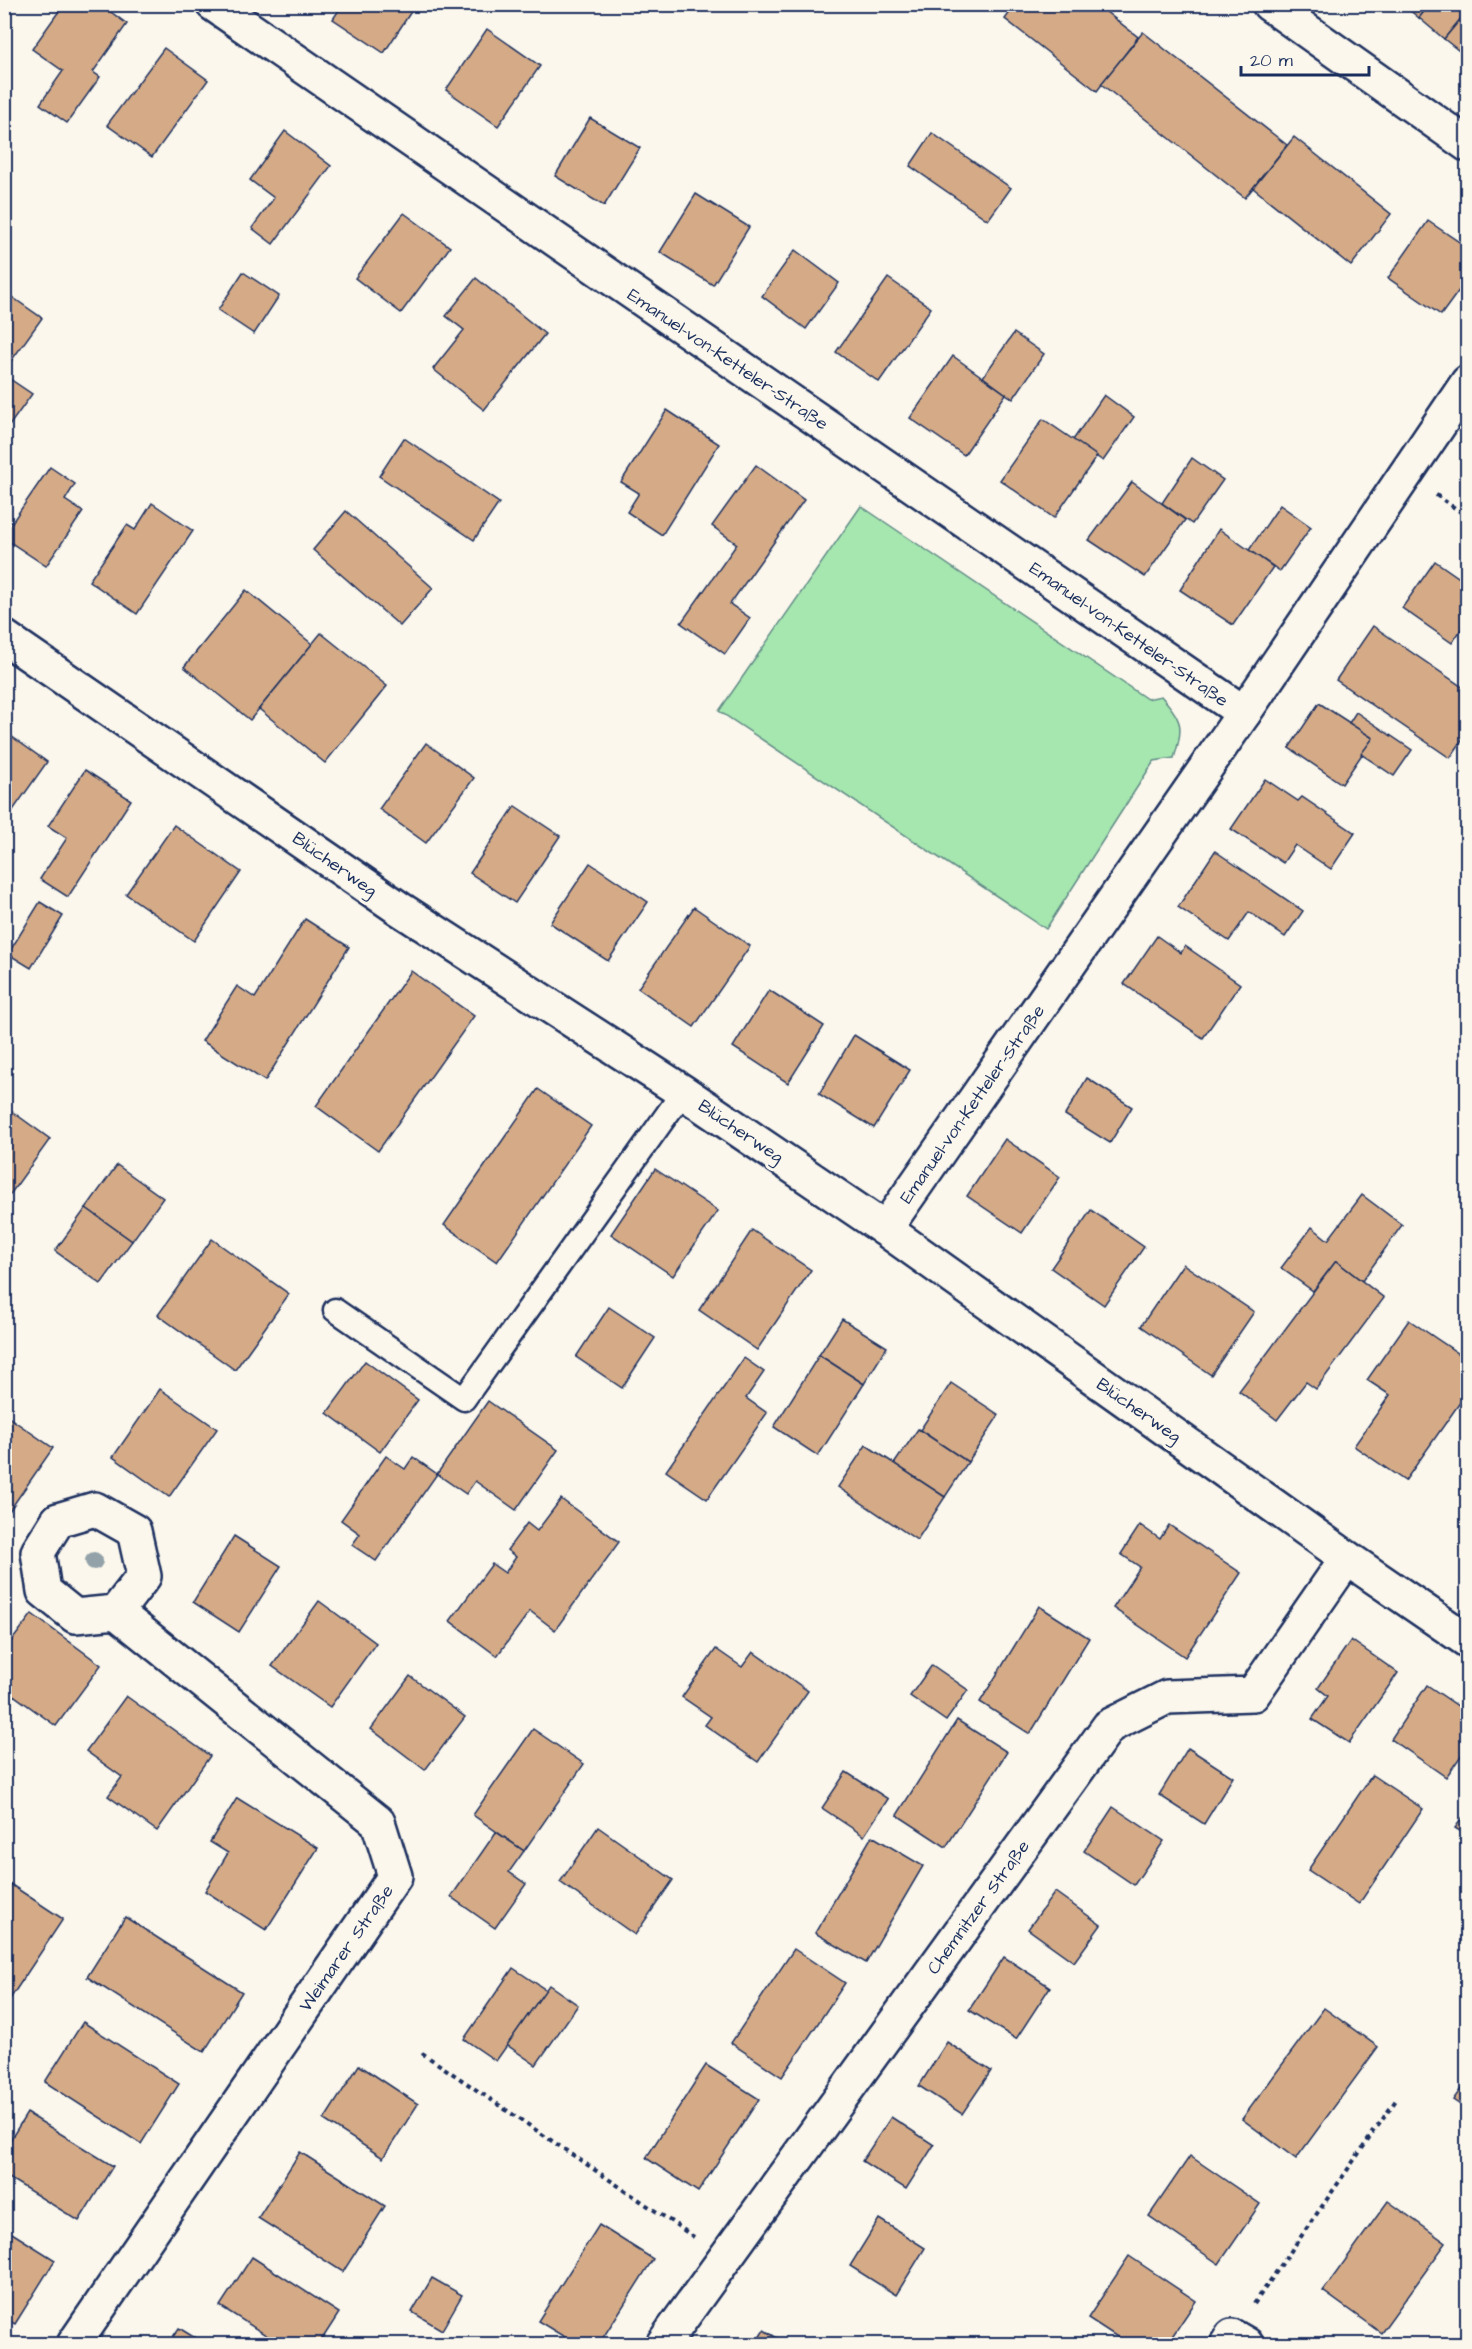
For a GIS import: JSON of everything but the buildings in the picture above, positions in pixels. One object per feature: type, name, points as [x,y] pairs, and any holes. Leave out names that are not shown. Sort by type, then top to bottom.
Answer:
[{"type":"street","name":"Emanuel-von-Ketteler-Straße","points":[[213,4],[1244,713]]},
{"type":"street","points":[[1269,4],[1467,145]]},
{"type":"street","name":"Emanuel-von-Ketteler-Straße","points":[[885,1229],[1244,713],[1467,382]]},
{"type":"street","name":"Blücherweg","points":[[4,637],[400,909],[682,1092],[885,1229],[1467,1641]]},
{"type":"street","name":"Chemnitzer Straße","points":[[663,2344],[1109,1726],[1167,1697],[1253,1694],[1347,1558]]},
{"type":"street","name":"Weimarer Straße","points":[[74,2344],[395,1876],[378,1822],[116,1612]]},
{"type":"lane","points":[[335,1310],[464,1399],[682,1092]]},
{"type":"path","points":[[422,2053],[724,2257]]},
{"type":"path","points":[[1235,2342],[1396,2100]]},
{"type":"green space","points":[[861,506],[1147,699],[1161,696],[1177,718],[1180,732],[1174,758],[1154,761],[1046,929],[719,711]]}]
